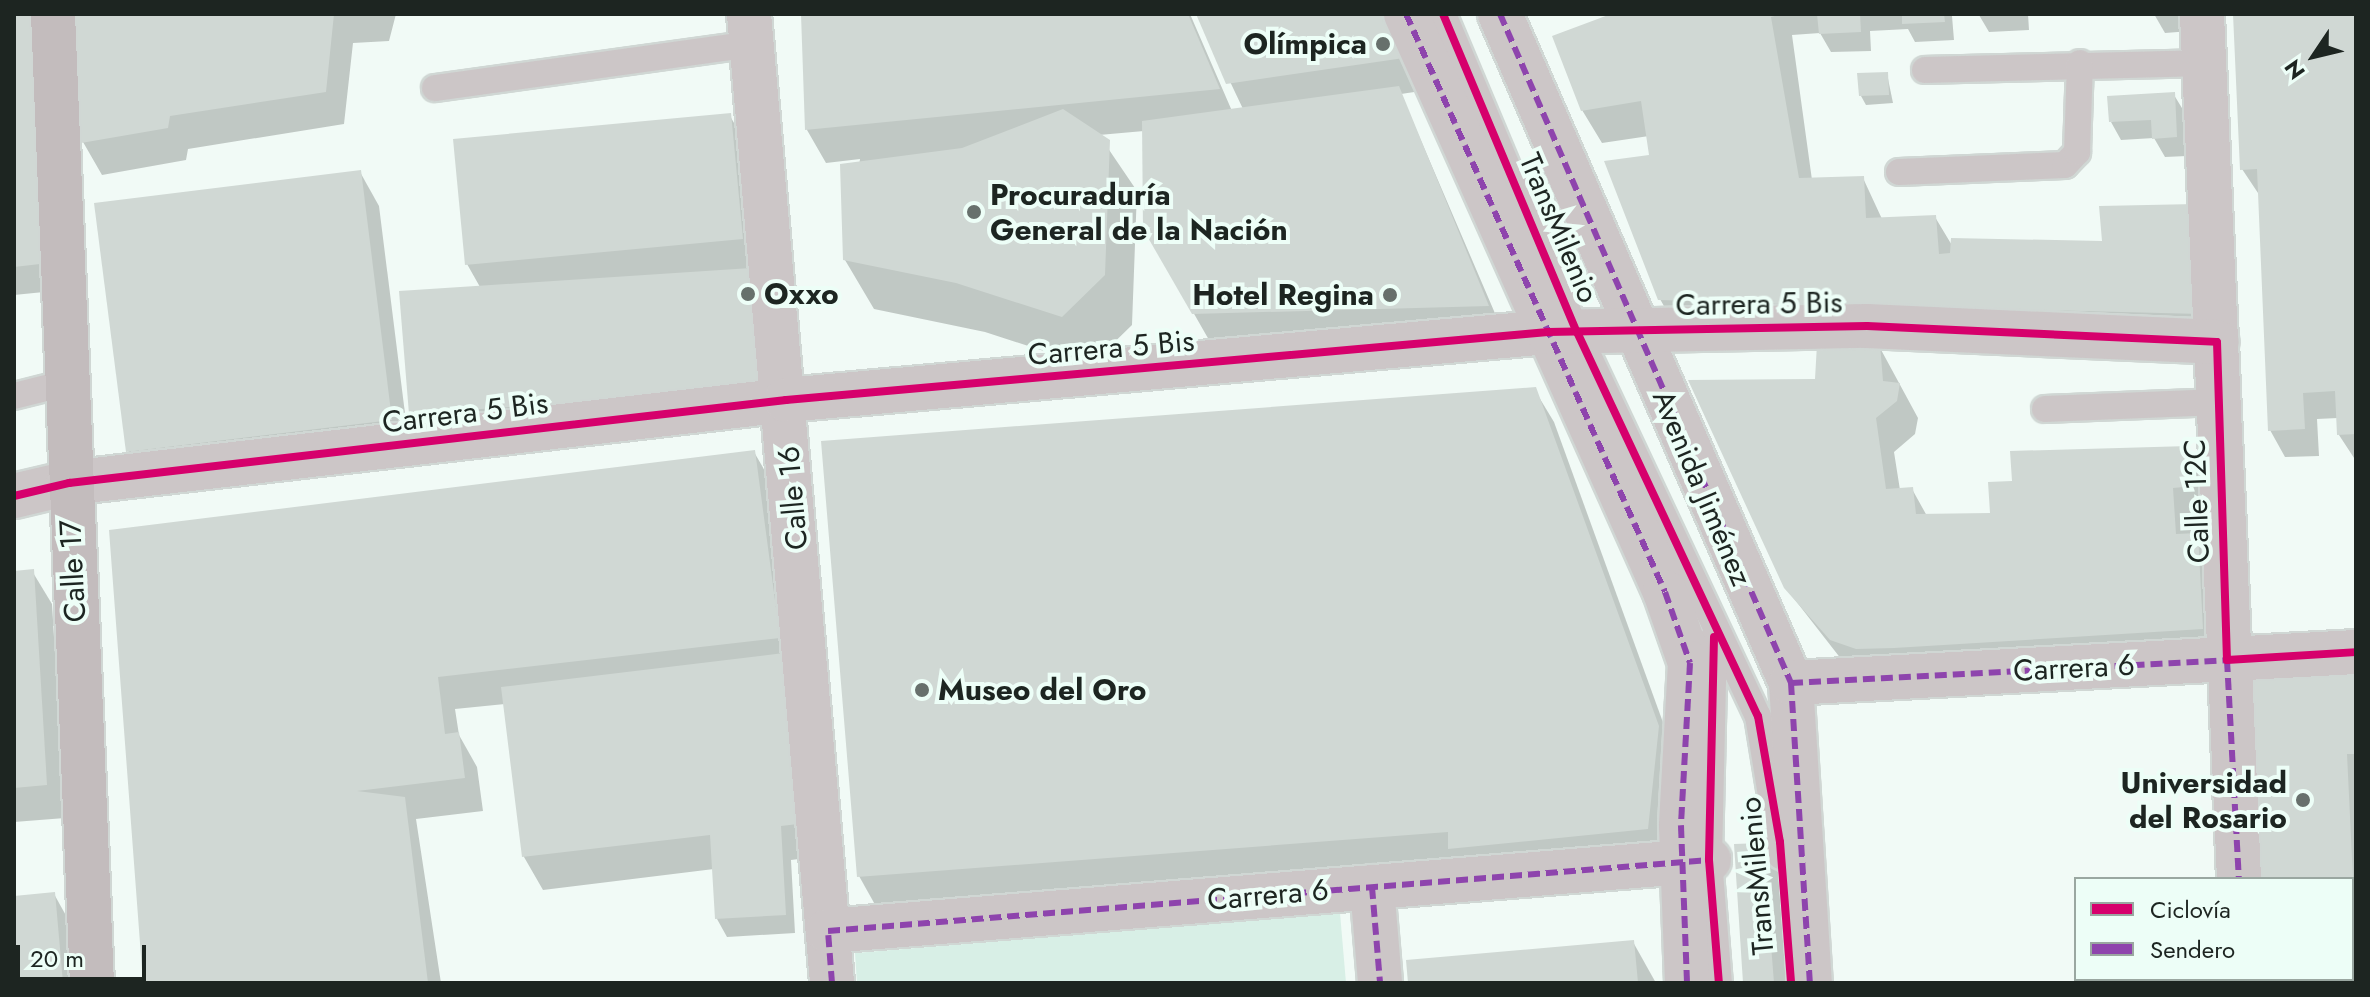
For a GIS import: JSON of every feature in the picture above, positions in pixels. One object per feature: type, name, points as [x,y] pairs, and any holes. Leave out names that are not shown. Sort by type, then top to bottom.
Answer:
[{"type":"street","name":"Calle 17","points":[[53,14],[69,483],[92,983]]},
{"type":"street","points":[[1406,14],[1562,332],[1690,663],[1695,861],[1687,983]]},
{"type":"street","name":"Avenida Jiménez","points":[[1500,14],[1634,330],[1791,683],[1810,983]]},
{"type":"street","name":"Calle 12C","points":[[2202,14],[2227,660],[2239,877]]},
{"type":"street","name":"Calle 16","points":[[750,29],[786,400],[832,983]]},
{"type":"street","name":"Carrera 5 Bis","points":[[14,496],[69,483],[786,400],[1562,332],[1867,326],[2217,342]]},
{"type":"street","name":"Carrera 6","points":[[1791,683],[2356,652]]},
{"type":"street","name":"Carrera 6","points":[[828,931],[1695,861]]},
{"type":"street","points":[[1372,887],[1380,983]]},
{"type":"lane","name":"TransMilenio","points":[[1443,14],[1562,332],[1714,633],[1766,744],[1791,983]]},
{"type":"lane","points":[[435,88],[750,29]]},
{"type":"lane","points":[[1899,172],[2065,165],[2077,152],[2080,63]]},
{"type":"lane","points":[[1925,70],[2080,63],[2205,63]]},
{"type":"lane","points":[[14,396],[66,383]]},
{"type":"lane","points":[[2045,409],[2219,402]]},
{"type":"lane","name":"TransMilenio","points":[[1714,633],[1695,861],[1719,983]]},
{"type":"green space","points":[[1340,913],[1346,983],[857,983],[855,953]]},
{"type":"building","points":[[14,14],[35,14],[42,185],[40,264],[14,267]]},
{"type":"building","points":[[71,14],[334,14],[326,92],[170,116],[168,128],[81,143]]},
{"type":"building","points":[[801,14],[1188,14],[1220,89],[805,130]]},
{"type":"building","points":[[1196,14],[1384,14],[1404,58],[1226,84]]},
{"type":"building","points":[[1611,14],[1782,14],[1771,17],[1799,178],[1864,176],[1866,218],[1936,215],[1939,254],[1950,253],[1951,238],[2102,241],[2099,206],[2196,204],[2201,314],[1658,300],[1604,161],[1649,155],[1641,101],[1581,111],[1552,36]]},
{"type":"building","points":[[1817,14],[1860,14],[1861,32],[1819,34]]},
{"type":"building","points":[[1902,14],[1944,14],[1945,22],[1902,24]]},
{"type":"building","points":[[2233,14],[2356,14],[2356,434],[2337,435],[2335,391],[2303,393],[2305,429],[2268,431],[2257,169],[2240,170]]},
{"type":"building","points":[[1888,72],[1889,95],[1859,96],[1857,73]]},
{"type":"building","points":[[1399,86],[1489,306],[1192,314],[1143,229],[1142,121]]},
{"type":"building","points":[[2175,92],[2177,137],[2152,139],[2151,120],[2109,122],[2107,96]]},
{"type":"building","name":"Procuraduría General de la Nación","points":[[1063,109],[1110,140],[1105,275],[1062,317],[956,283],[843,260],[840,164],[962,148]]},
{"type":"building","points":[[731,113],[743,239],[465,265],[453,139]]},
{"type":"building","points":[[361,170],[392,420],[126,452],[94,203]]},
{"type":"building","points":[[751,268],[759,390],[409,414],[399,291]]},
{"type":"building","points":[[1817,344],[1880,344],[1883,381],[1900,383],[1897,401],[1876,418],[1886,489],[1913,487],[1916,514],[1990,513],[1988,482],[2012,481],[2010,451],[2189,446],[2194,486],[2173,488],[2176,534],[2198,533],[2203,629],[1894,648],[1856,649],[1830,640],[1784,588],[1688,380],[1815,379]]},
{"type":"building","points":[[1536,387],[1659,726],[1648,829],[1448,849],[1448,832],[857,877],[821,441]]},
{"type":"building","points":[[755,450],[780,638],[438,677],[445,734],[459,732],[465,778],[357,791],[405,797],[428,983],[143,983],[109,530]]},
{"type":"building","points":[[34,569],[47,785],[14,788],[14,571]]},
{"type":"building","points":[[784,653],[806,823],[781,826],[786,915],[715,919],[710,835],[522,857],[501,687]]},
{"type":"building","name":"Universidad del Rosario","points":[[2356,666],[2356,754],[2347,754],[2353,877],[2260,877],[2252,671]]},
{"type":"building","points":[[1763,843],[1774,983],[1743,983],[1734,844]]},
{"type":"building","points":[[55,892],[63,983],[14,983],[14,896]]},
{"type":"building","points":[[1634,940],[1638,983],[1408,983],[1406,960]]},
{"type":"building","points":[[2354,946],[2356,983],[2264,983],[2354,981]]},
{"type":"marked path","points":[[1406,14],[1665,592],[1690,663],[1681,826],[1687,983]]},
{"type":"marked path","points":[[1500,14],[1791,683],[1810,983]]},
{"type":"marked path","points":[[1791,683],[2227,660],[2239,877]]},
{"type":"marked path","points":[[832,983],[828,931],[1709,860]]},
{"type":"marked path","points":[[1372,887],[1380,983]]},
{"type":"cycle path","points":[[1443,14],[1577,332],[1758,716],[1780,842],[1791,983]]},
{"type":"cycle path","points":[[14,496],[69,483],[786,400],[1548,332],[1867,326],[2217,342],[2227,660],[2356,652]]},
{"type":"cycle path","points":[[1714,637],[1709,860],[1719,983]]},
{"type":"place","name":"Olímpica","points":[[1383,44]]},
{"type":"place","name":"Procuraduría General de la Nación","points":[[974,212]]},
{"type":"place","name":"Oxxo","points":[[748,294]]},
{"type":"place","name":"Hotel Regina","points":[[1390,295]]},
{"type":"place","name":"Museo del Oro","points":[[922,690]]},
{"type":"place","name":"Universidad del Rosario","points":[[2303,800]]}]
